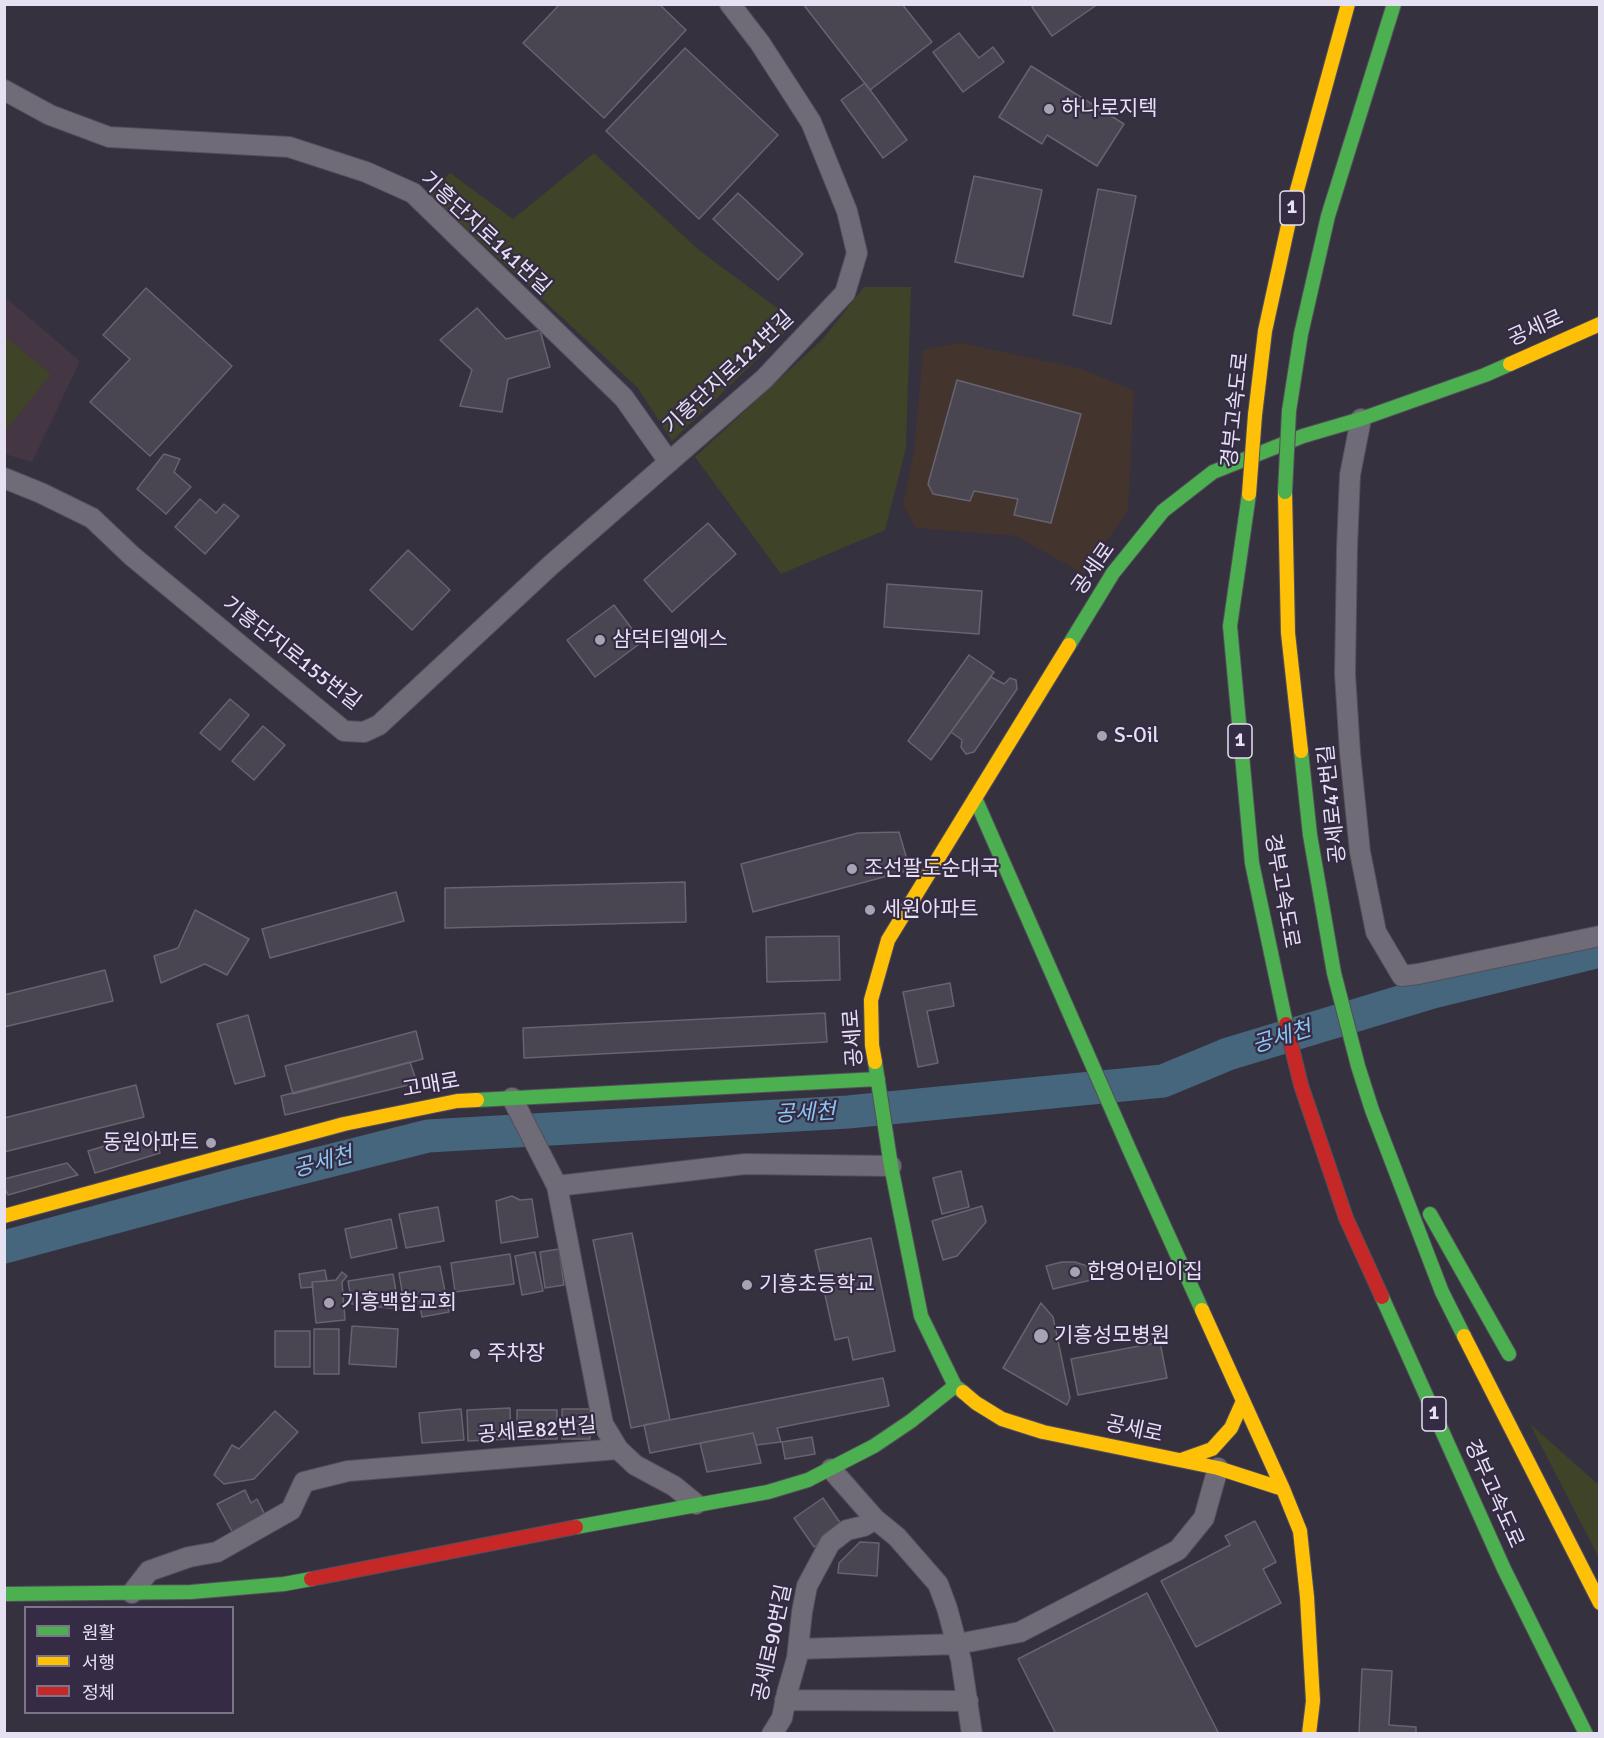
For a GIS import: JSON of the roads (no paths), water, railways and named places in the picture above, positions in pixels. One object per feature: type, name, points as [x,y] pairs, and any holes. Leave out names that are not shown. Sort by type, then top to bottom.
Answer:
[{"type":"main road","name":"경부고속도로","points":[[1348,4],[1290,212],[1265,331],[1249,494],[1230,626],[1252,863],[1277,985],[1301,1085],[1346,1218],[1504,1569],[1586,1734]]},
{"type":"main road","name":"경부고속도로","points":[[1394,4],[1328,216],[1301,334],[1289,411],[1285,492],[1289,645],[1310,835],[1334,973],[1371,1110],[1442,1292],[1599,1603]]},
{"type":"main road","name":"공세로","points":[[1283,1489],[1218,1468],[1043,1432],[1002,1419],[976,1403],[955,1386],[921,1316],[891,1166],[872,1045],[871,1000],[888,940],[1113,573],[1163,511],[1213,472],[1303,436],[1485,375],[1599,324]]},
{"type":"main road","points":[[975,798],[1300,1531],[1307,1597],[1313,1701],[1309,1734]]},
{"type":"main road","name":"고매로","points":[[4,1216],[344,1124],[457,1101],[878,1079]]},
{"type":"main road","points":[[1371,1110],[1509,1354]]},
{"type":"main road","points":[[4,1594],[191,1592],[284,1584],[768,1492],[808,1480],[874,1446],[911,1421],[955,1386]]},
{"type":"main road","points":[[1181,1461],[1212,1449],[1231,1428],[1243,1401]]},
{"type":"street","name":"기흥단지로121번길","points":[[669,462],[764,380],[845,293],[856,253],[847,211],[811,122],[760,43],[730,4]]},
{"type":"street","name":"기흥단지로141번길","points":[[4,90],[50,115],[109,137],[289,147],[366,172],[413,194],[624,398],[669,462]]},
{"type":"street","name":"공세로47번길","points":[[1361,418],[1350,475],[1345,674],[1360,852],[1376,932],[1402,976],[1599,936]]},
{"type":"street","name":"기흥단지로155번길","points":[[4,478],[41,493],[92,519],[132,556],[327,718],[344,730],[364,732],[379,725],[406,702],[551,565],[669,462]]},
{"type":"street","name":"공세로82번길","points":[[132,1593],[149,1571],[189,1557],[217,1552],[291,1510],[304,1482],[348,1471],[618,1449],[603,1424],[557,1186],[512,1098]]},
{"type":"street","points":[[557,1186],[745,1164],[891,1166]]},
{"type":"street","points":[[618,1449],[635,1465],[674,1486],[696,1504]]},
{"type":"street","points":[[831,1468],[874,1520],[897,1537],[938,1584],[958,1644],[972,1734]]},
{"type":"street","points":[[798,1649],[958,1644],[1020,1632],[1178,1550],[1204,1518],[1218,1468]]},
{"type":"street","name":"공세로90번길","points":[[772,1734],[782,1718],[798,1649],[807,1586],[830,1543],[847,1530],[864,1526],[874,1520]]},
{"type":"street","points":[[785,1700],[968,1701]]},
{"type":"waterway","name":"공세천","points":[[4,1247],[241,1183],[428,1136],[848,1112],[1163,1081],[1228,1054],[1433,992],[1600,951]]},
{"type":"place","name":"하나로지텍","points":[[1049,109]]},
{"type":"place","name":"삼덕티엘에스","points":[[600,640]]},
{"type":"place","name":"S-Oil","points":[[1102,736]]},
{"type":"place","name":"조선팔도순대국","points":[[852,869]]},
{"type":"place","name":"세원아파트","points":[[870,910]]},
{"type":"place","name":"동원아파트","points":[[211,1143]]},
{"type":"place","name":"한영어린이집","points":[[1075,1272]]},
{"type":"place","name":"기흥초등학교","points":[[747,1285]]},
{"type":"place","name":"기흥백합교회","points":[[329,1303]]},
{"type":"place","name":"기흥성모병원","points":[[1041,1336]]},
{"type":"place","name":"주차장","points":[[475,1354]]}]
